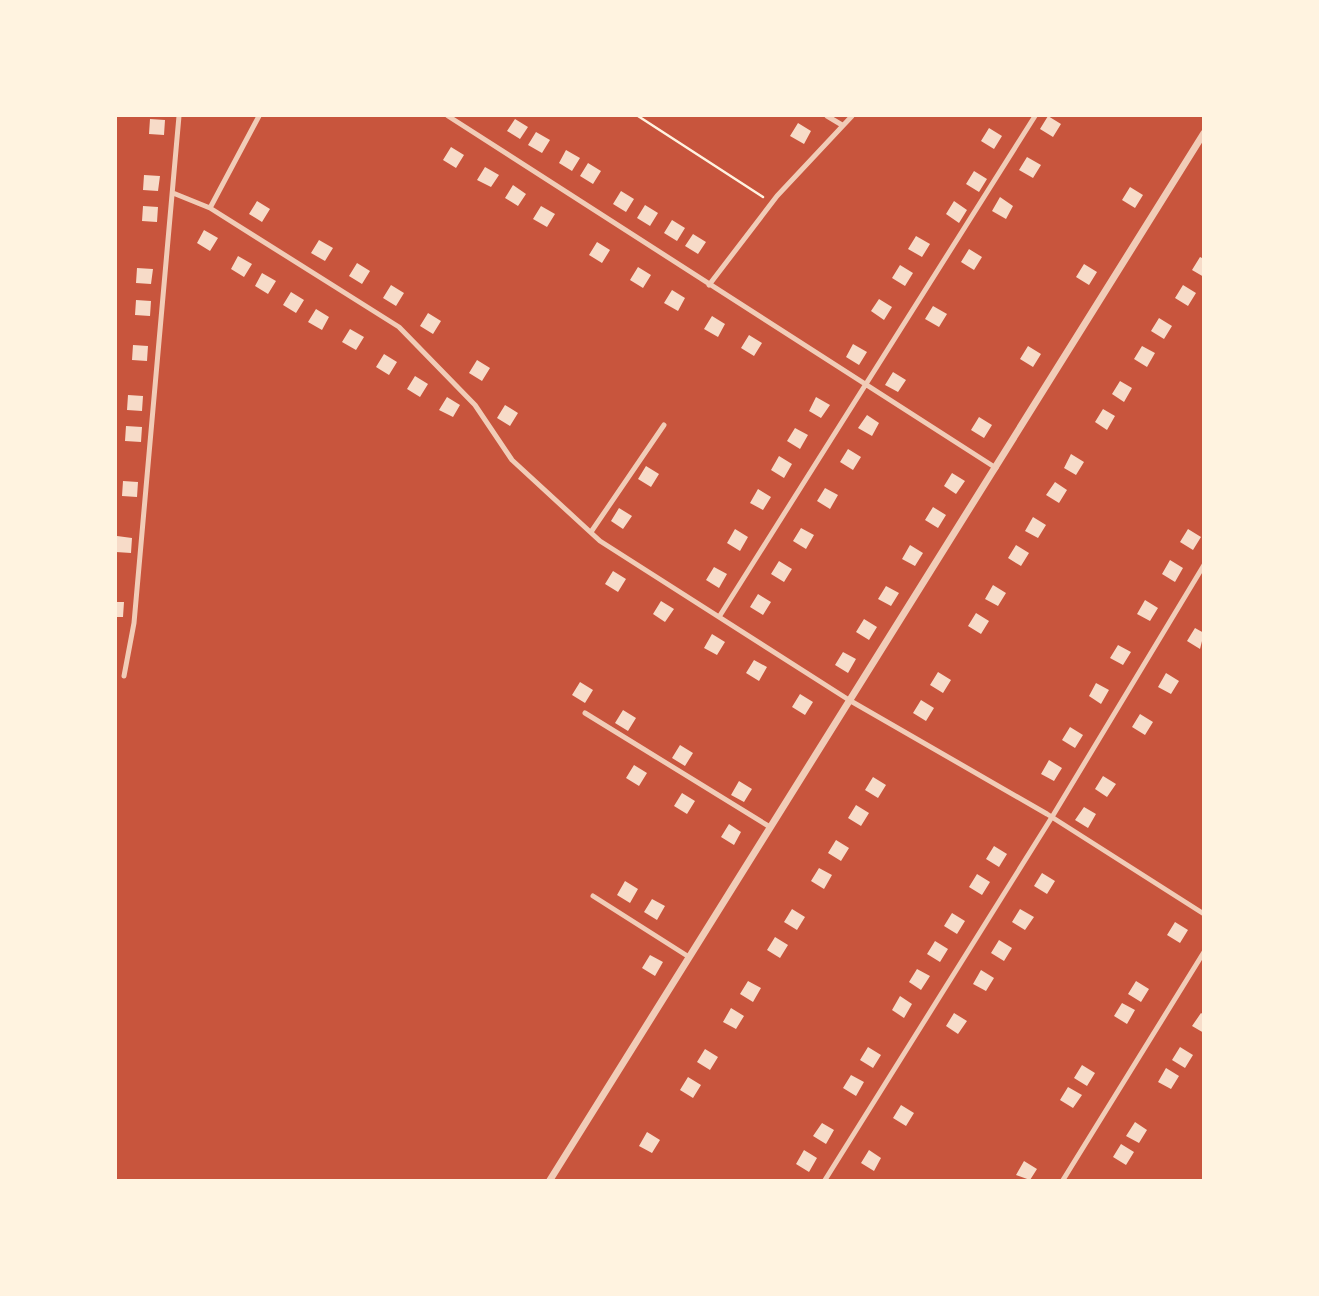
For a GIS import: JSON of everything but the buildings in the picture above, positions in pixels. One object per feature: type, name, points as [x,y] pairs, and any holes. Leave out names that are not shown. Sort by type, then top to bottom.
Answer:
[{"type":"street","points":[[124,676],[134,623],[179,116]]},
{"type":"street","points":[[210,208],[259,116]]},
{"type":"street","points":[[448,116],[996,468]]},
{"type":"street","points":[[827,116],[842,125]]},
{"type":"street","points":[[709,285],[772,203],[852,116]]},
{"type":"street","points":[[719,617],[863,384],[1035,116]]},
{"type":"street","points":[[550,1181],[1203,133]]},
{"type":"street","points":[[173,193],[210,208],[400,327],[475,405],[512,460],[591,533],[849,700],[1052,817],[1203,914]]},
{"type":"street","points":[[591,533],[664,425]]},
{"type":"street","points":[[825,1181],[1052,817],[1203,565]]},
{"type":"street","points":[[585,713],[770,827]]},
{"type":"street","points":[[593,896],[689,957]]},
{"type":"street","points":[[1063,1181],[1203,952]]},
{"type":"path","points":[[638,116],[772,203]]}]
